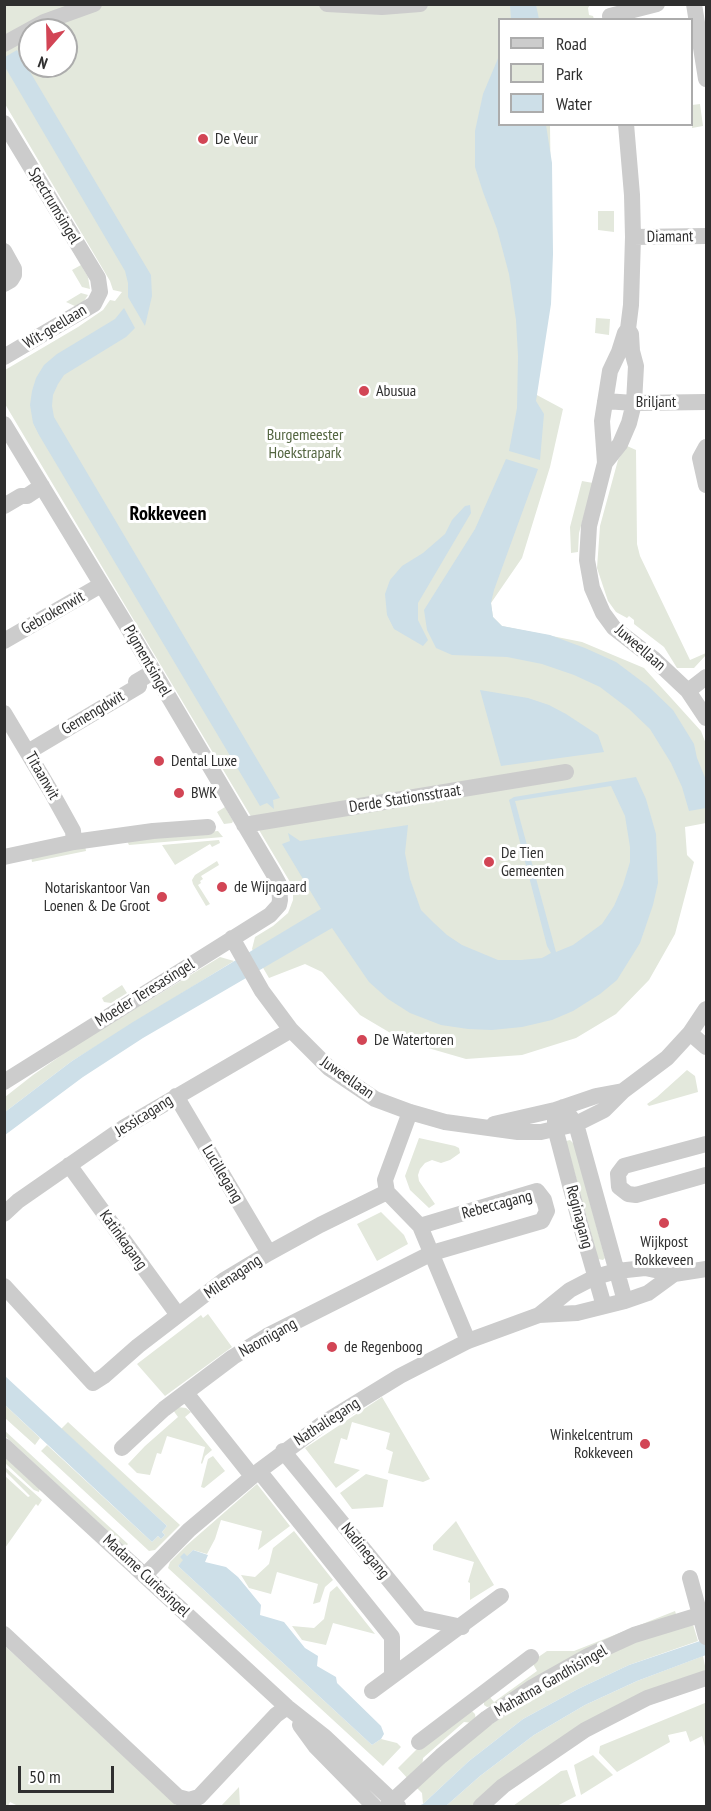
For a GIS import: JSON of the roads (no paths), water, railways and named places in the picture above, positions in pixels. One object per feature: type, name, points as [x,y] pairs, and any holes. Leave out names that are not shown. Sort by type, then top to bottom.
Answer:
[{"type":"street","points":[[4,44],[44,22],[94,4]]},
{"type":"street","points":[[327,4],[382,7],[420,4]]},
{"type":"street","points":[[609,11],[657,4]]},
{"type":"street","points":[[694,4],[706,79]]},
{"type":"street","name":"Spectrumsingel","points":[[4,123],[98,278],[100,292]]},
{"type":"street","name":"Juweellaan","points":[[626,126],[632,195],[631,305],[628,329],[610,371],[602,421],[605,463],[589,526],[586,560],[592,588],[603,613],[614,628],[654,659],[688,691],[706,718]]},
{"type":"street","name":"Diamant","points":[[633,237],[706,236]]},
{"type":"street","points":[[4,251],[15,268],[11,280],[4,284]]},
{"type":"street","name":"Wit-geellaan","points":[[4,357],[94,304],[100,292]]},
{"type":"street","name":"Juweellaan","points":[[605,463],[620,444],[634,403],[636,366],[631,334],[628,329]]},
{"type":"street","name":"Briljant","points":[[605,401],[706,402]]},
{"type":"street","name":"Pigmentsingel","points":[[4,424],[279,884],[280,900]]},
{"type":"street","points":[[706,447],[700,458],[706,485]]},
{"type":"street","points":[[4,506],[21,496],[27,496],[42,486]]},
{"type":"street","name":"Gebrokenwit","points":[[4,641],[101,585]]},
{"type":"street","name":"Gemengdwit","points":[[28,752],[139,686],[136,682],[153,672]]},
{"type":"street","points":[[688,691],[706,677]]},
{"type":"street","name":"Titaanwit","points":[[4,713],[73,831],[74,842]]},
{"type":"street","name":"Derde Stationsstraat","points":[[244,825],[566,772]]},
{"type":"street","points":[[4,857],[74,842],[153,831],[208,827]]},
{"type":"street","name":"Moeder Teresasingel","points":[[4,1082],[270,915],[279,905],[280,900]]},
{"type":"street","name":"Juweellaan","points":[[232,938],[262,991],[291,1030],[328,1068],[375,1099],[445,1122],[518,1132],[541,1132],[555,1128]]},
{"type":"street","name":"Juweellaan","points":[[576,1124],[604,1110],[623,1091],[667,1058],[690,1033],[706,1009]]},
{"type":"street","name":"Jessicagang","points":[[4,1214],[18,1201],[123,1128],[291,1030]]},
{"type":"street","points":[[690,1033],[706,1047]]},
{"type":"street","name":"Juweellaan","points":[[484,1127],[559,1109],[596,1096],[623,1091]]},
{"type":"street","name":"Lucillegang","points":[[176,1096],[269,1253]]},
{"type":"street","name":"Reginagang","points":[[604,1306],[579,1223],[555,1128],[559,1109],[576,1124],[625,1301]]},
{"type":"street","points":[[410,1112],[385,1180],[387,1192],[420,1226],[468,1341]]},
{"type":"street","points":[[555,1128],[576,1124]]},
{"type":"street","points":[[706,1144],[624,1166],[618,1174],[619,1187],[628,1194],[636,1195],[706,1175]]},
{"type":"street","name":"Katinkagang","points":[[69,1165],[177,1315]]},
{"type":"street","name":"Rebeccagang","points":[[420,1226],[537,1191],[544,1200],[546,1211],[542,1221],[432,1253]]},
{"type":"street","name":"Milenagang","points":[[4,1286],[93,1383],[224,1280],[320,1225],[387,1192]]},
{"type":"street","name":"Naomigang","points":[[122,1448],[164,1409],[233,1357],[267,1336],[432,1253]]},
{"type":"street","name":"Nathaliegang","points":[[539,1315],[570,1290],[596,1277],[616,1271],[645,1268],[674,1274],[706,1269]]},
{"type":"street","name":"Nathaliegang","points":[[145,1575],[189,1530],[283,1451],[400,1376],[468,1341],[539,1315],[577,1313],[625,1301],[648,1293],[674,1274]]},
{"type":"street","name":"Nadinegang","points":[[186,1393],[392,1637],[392,1676]]},
{"type":"street","name":"Madame Curiesingel","points":[[4,1446],[287,1707],[325,1737],[393,1805]]},
{"type":"street","name":"Nadinegang","points":[[283,1451],[420,1618],[462,1627]]},
{"type":"street","points":[[690,1578],[703,1613],[706,1637]]},
{"type":"street","points":[[372,1692],[501,1596]]},
{"type":"street","name":"Mahatma Gandhisingel","points":[[393,1805],[441,1756],[487,1718],[531,1688],[588,1656],[634,1635],[703,1613]]},
{"type":"street","points":[[4,1634],[160,1781],[178,1797],[189,1800],[200,1797],[276,1715],[287,1707]]},
{"type":"street","name":"Mahatma Gandhisingel","points":[[419,1742],[531,1657]]},
{"type":"street","points":[[481,1806],[503,1786],[585,1730],[647,1698],[706,1678]]},
{"type":"street","points":[[471,1702],[487,1718]]},
{"type":"street","name":"Madame Curiesingel","points":[[287,1707],[316,1747],[374,1806]]},
{"type":"water","points":[[510,5],[536,5],[539,18],[511,18]]},
{"type":"water","points":[[17,50],[18,78],[34,78],[151,275],[152,296],[145,326],[128,297],[125,271],[5,67],[5,57]]},
{"type":"water","points":[[498,58],[498,126],[546,126],[552,163],[551,304],[536,401],[544,414],[540,460],[509,451],[517,408],[516,320],[509,274],[497,229],[475,167],[475,131],[483,94]]},
{"type":"water","points":[[124,308],[135,328],[126,337],[64,375],[53,395],[54,417],[280,798],[273,800],[274,809],[267,803],[260,806],[33,423],[30,405],[32,391],[36,378],[44,365],[57,354],[115,319]]},
{"type":"water","points":[[506,459],[538,469],[494,590],[491,603],[493,617],[502,626],[550,635],[585,648],[616,662],[648,686],[673,710],[694,744],[706,780],[706,808],[689,811],[682,787],[671,763],[650,729],[629,709],[600,687],[542,664],[507,657],[452,655],[436,648],[427,630],[424,610],[475,529]]},
{"type":"water","points":[[470,505],[471,513],[418,603],[418,620],[428,640],[423,646],[394,629],[387,615],[385,594],[390,580],[402,566],[423,553],[445,534],[452,520],[465,506]]},
{"type":"water","points":[[480,690],[528,698],[549,705],[598,735],[604,752],[501,766]]},
{"type":"water","points":[[636,777],[646,799],[656,834],[658,883],[653,905],[640,943],[617,980],[600,994],[573,1011],[552,1020],[522,1027],[492,1030],[441,1025],[410,1013],[388,999],[369,982],[332,928],[143,1038],[83,1077],[5,1135],[5,1112],[72,1061],[321,909],[282,844],[290,841],[288,833],[300,841],[408,825],[405,853],[410,879],[421,910],[447,935],[462,945],[498,960],[542,958],[551,953],[547,946],[509,800],[514,797]],"holes":[[[611,786],[625,816],[630,862],[614,906],[602,924],[573,945],[556,952],[515,801]]]},
{"type":"water","points":[[5,1376],[167,1526],[162,1532],[165,1535],[161,1539],[158,1536],[152,1542],[5,1405]]},
{"type":"water","points":[[193,1550],[208,1555],[205,1562],[226,1567],[238,1577],[261,1605],[260,1615],[284,1622],[305,1648],[318,1656],[317,1666],[336,1677],[337,1683],[381,1726],[384,1734],[381,1739],[372,1745],[178,1566],[183,1560],[180,1557],[184,1553],[187,1556]]},
{"type":"water","points":[[706,1639],[706,1655],[637,1681],[585,1705],[534,1735],[480,1776],[446,1806],[418,1806],[423,1804],[469,1761],[523,1719],[629,1665]]},
{"type":"place","name":"De Veur","points":[[203,139]]},
{"type":"place","name":"Abusua","points":[[364,391]]},
{"type":"place","name":"Dental Luxe","points":[[159,761]]},
{"type":"place","name":"BWK","points":[[179,793]]},
{"type":"place","name":"De Tien Gemeenten","points":[[489,862]]},
{"type":"place","name":"de Wijngaard","points":[[222,887]]},
{"type":"place","name":"Notariskantoor Van Loenen & De Groot","points":[[162,897]]},
{"type":"place","name":"De Watertoren","points":[[362,1040]]},
{"type":"place","name":"Wijkpost Rokkeveen","points":[[664,1223]]},
{"type":"place","name":"de Regenboog","points":[[332,1347]]},
{"type":"place","name":"Winkelcentrum Rokkeveen","points":[[645,1444]]},
{"type":"district","name":"Rokkeveen","points":[[168,514]]},
{"type":"park label","name":"Burgemeester Hoekstrapark","points":[[305,444]]}]
